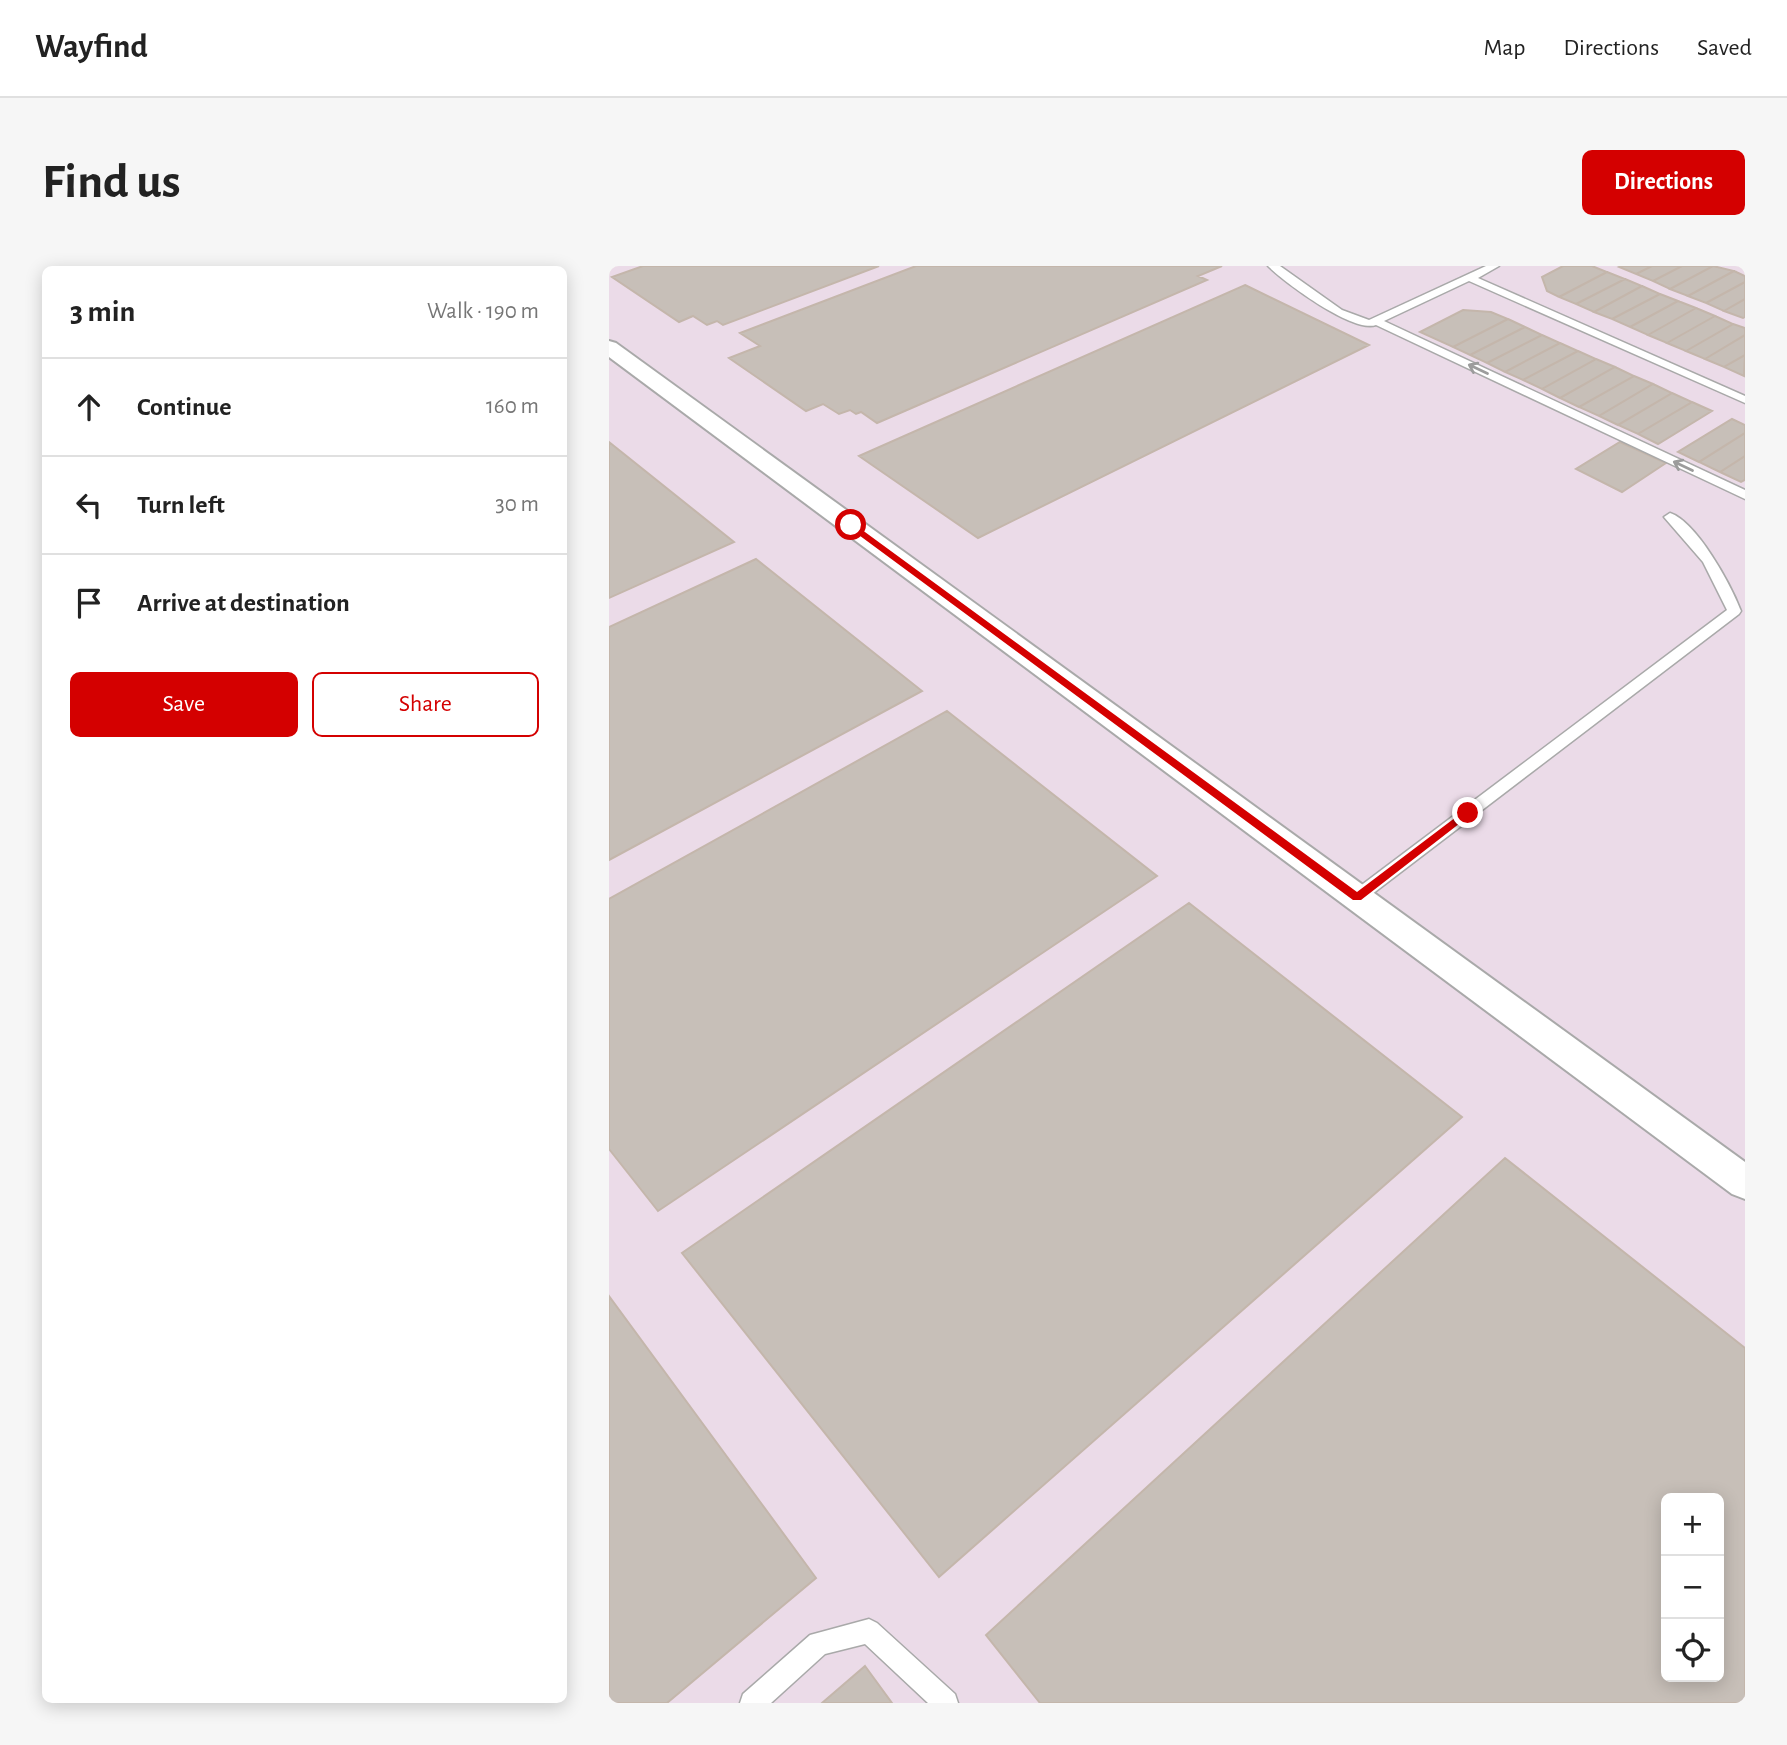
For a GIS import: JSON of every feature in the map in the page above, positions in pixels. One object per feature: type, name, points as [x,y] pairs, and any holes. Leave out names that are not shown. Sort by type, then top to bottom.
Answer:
[{"type":"street","points":[[609,347],[1745,1183]]},
{"type":"lane","points":[[1273,266],[1338,312],[1369,324],[1494,266]]},
{"type":"lane","points":[[1470,278],[1745,400]]},
{"type":"lane","points":[[1376,321],[1745,495]]},
{"type":"lane","points":[[1357,897],[1734,611],[1726,589],[1707,554],[1670,517]]},
{"type":"lane","points":[[752,1703],[819,1644],[869,1632],[946,1703]]},
{"type":"shaded area","points":[[609,266],[1745,266],[1745,1703],[609,1703]]},
{"type":"building","points":[[643,266],[879,266],[723,325],[717,321],[707,325],[693,316],[679,322],[612,277]]},
{"type":"building","points":[[916,266],[1222,266],[1198,276],[1207,280],[877,423],[861,412],[856,414],[850,410],[839,414],[823,404],[806,411],[729,358],[760,346],[740,333]]},
{"type":"building","points":[[1563,266],[1592,266],[1607,272],[1559,297],[1547,291],[1542,277]]},
{"type":"building","points":[[1652,266],[1636,274],[1619,267]]},
{"type":"building","points":[[1652,266],[1682,266],[1653,281],[1636,274]]},
{"type":"building","points":[[1682,266],[1713,266],[1670,289],[1653,281]]},
{"type":"building","points":[[1713,266],[1734,271],[1688,296],[1670,289]]},
{"type":"building","points":[[1734,271],[1745,276],[1745,282],[1706,303],[1688,296]]},
{"type":"building","points":[[1607,272],[1625,279],[1576,304],[1559,297]]},
{"type":"building","points":[[1625,279],[1642,286],[1594,312],[1576,304]]},
{"type":"building","points":[[1745,282],[1745,299],[1724,311],[1706,303]]},
{"type":"building","points":[[1245,285],[1369,345],[978,538],[859,456]]},
{"type":"building","points":[[1642,286],[1660,294],[1612,319],[1594,312]]},
{"type":"building","points":[[1660,294],[1678,301],[1630,327],[1612,319]]},
{"type":"building","points":[[1745,299],[1745,317],[1724,311]]},
{"type":"building","points":[[1678,301],[1696,308],[1648,335],[1630,327]]},
{"type":"building","points":[[1696,308],[1715,316],[1667,343],[1648,335]]},
{"type":"building","points":[[1463,310],[1491,312],[1508,319],[1453,347],[1420,332]]},
{"type":"building","points":[[1715,316],[1733,324],[1686,351],[1667,343]]},
{"type":"building","points":[[1508,319],[1525,327],[1470,355],[1453,347]]},
{"type":"building","points":[[1733,324],[1745,328],[1745,335],[1705,359],[1686,351]]},
{"type":"building","points":[[1525,327],[1542,335],[1487,363],[1470,355]]},
{"type":"building","points":[[1542,335],[1560,343],[1505,372],[1487,363]]},
{"type":"building","points":[[1745,335],[1745,355],[1724,367],[1705,359]]},
{"type":"building","points":[[1560,343],[1578,351],[1523,380],[1505,372]]},
{"type":"building","points":[[1578,351],[1596,359],[1542,389],[1523,380]]},
{"type":"building","points":[[1745,355],[1744,376],[1724,367]]},
{"type":"building","points":[[1596,359],[1615,367],[1560,398],[1542,389]]},
{"type":"building","points":[[1615,367],[1634,376],[1579,407],[1560,398]]},
{"type":"building","points":[[1634,376],[1653,384],[1599,416],[1579,407]]},
{"type":"building","points":[[1653,384],[1672,393],[1618,425],[1599,416]]},
{"type":"building","points":[[1672,393],[1692,402],[1638,434],[1618,425]]},
{"type":"building","points":[[1692,402],[1712,411],[1658,444],[1638,434]]},
{"type":"building","points":[[1732,419],[1745,425],[1745,433],[1699,462],[1678,452]]},
{"type":"building","points":[[1745,433],[1745,456],[1720,472],[1699,462]]},
{"type":"building","points":[[609,442],[734,542],[609,598]]},
{"type":"building","points":[[1620,442],[1666,463],[1622,492],[1576,469]]},
{"type":"building","points":[[1745,456],[1745,480],[1741,482],[1720,472]]},
{"type":"building","points":[[756,559],[922,691],[609,860],[609,627]]},
{"type":"building","points":[[947,711],[1157,876],[658,1211],[609,1149],[609,899]]},
{"type":"building","points":[[1189,903],[1462,1117],[939,1577],[682,1253]]},
{"type":"building","points":[[1505,1158],[1745,1348],[1745,1703],[1040,1703],[986,1635]]},
{"type":"building","points":[[609,1296],[816,1578],[667,1703],[609,1703]]},
{"type":"building","points":[[865,1666],[892,1703],[822,1703]]},
{"type":"route","points":[[851,525],[1357,897],[1468,813]]}]
